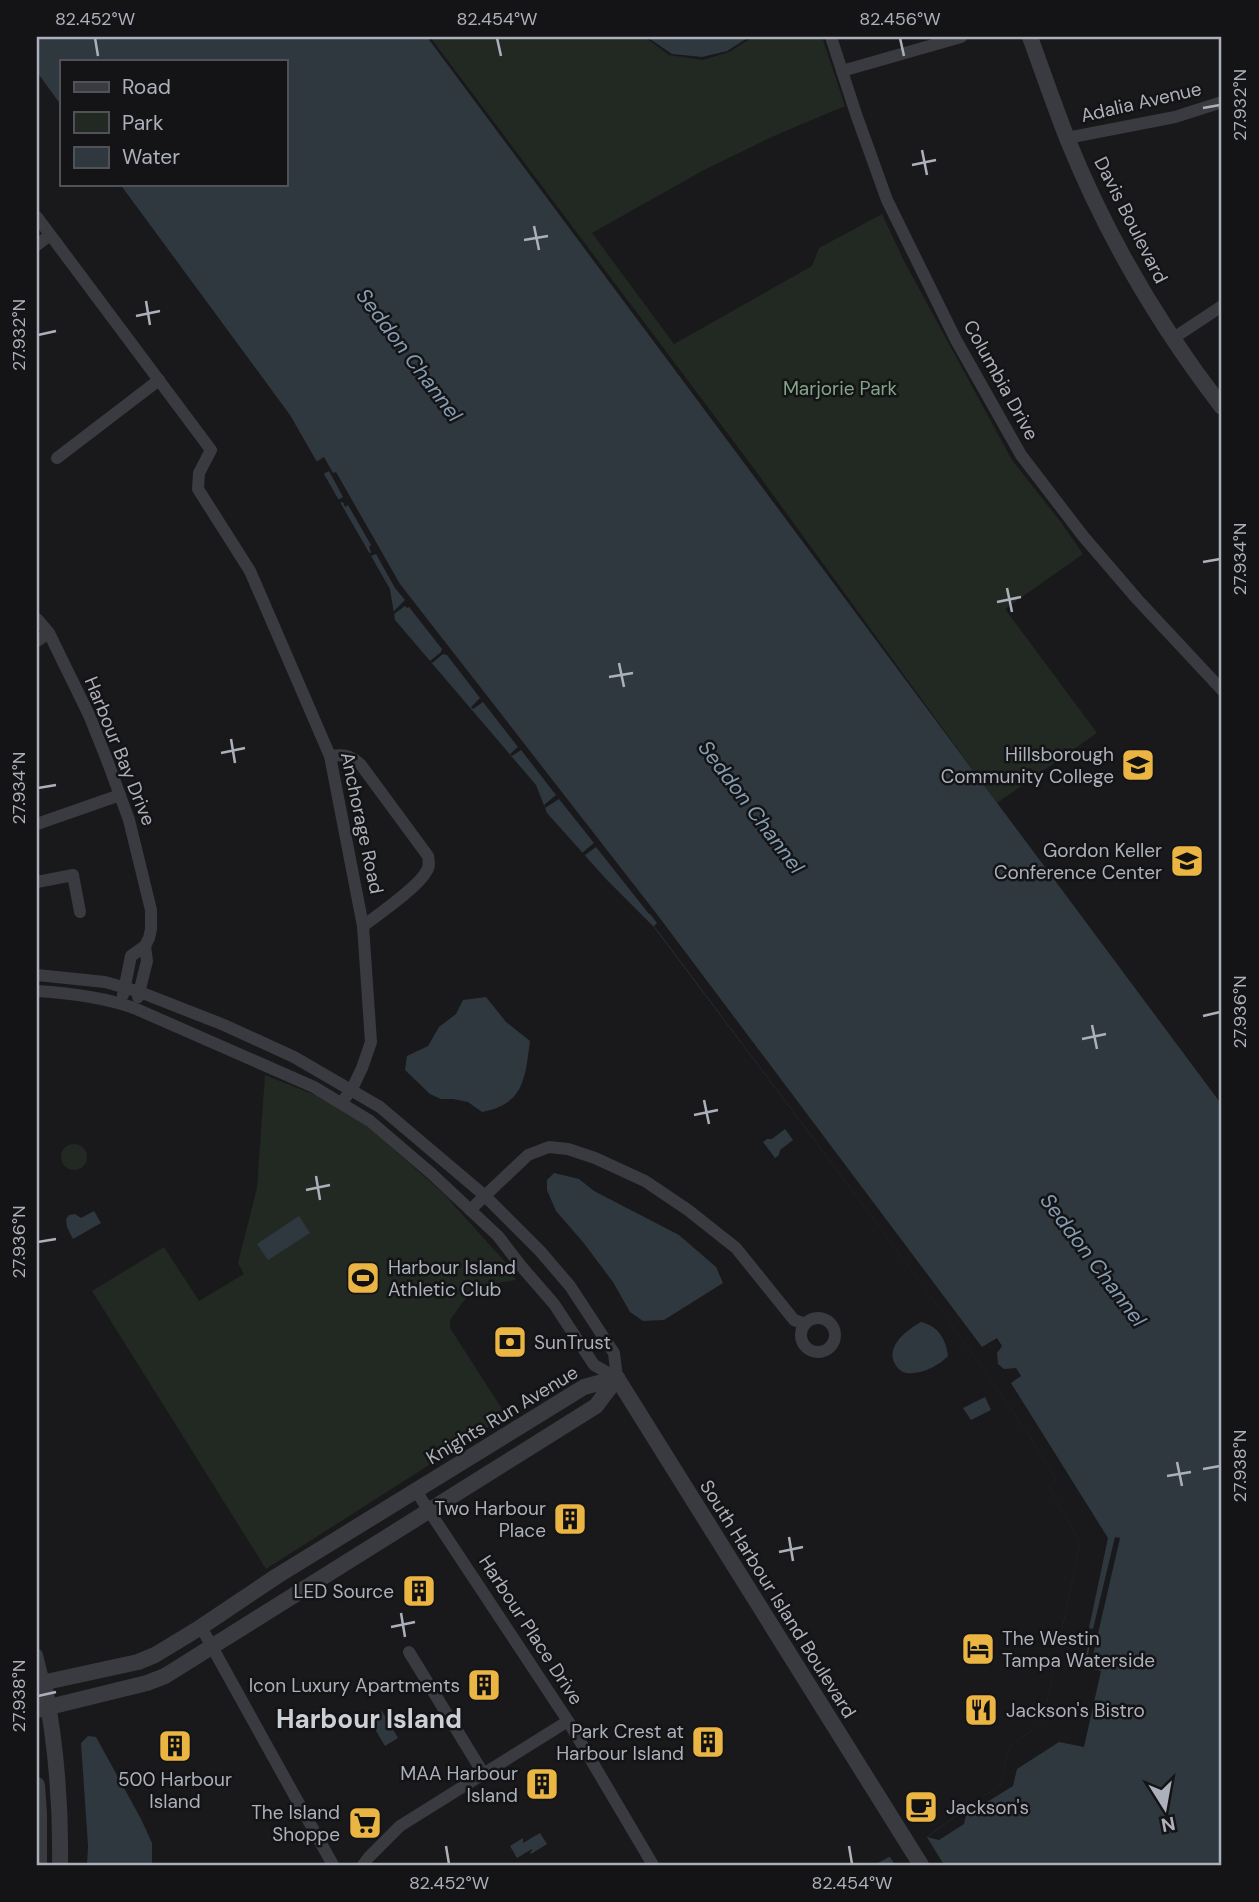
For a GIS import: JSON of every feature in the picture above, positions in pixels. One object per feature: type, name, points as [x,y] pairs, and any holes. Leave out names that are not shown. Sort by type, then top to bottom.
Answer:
[{"type":"street","name":"Columbia Drive","points":[[831,37],[870,157],[887,200],[956,340],[1021,455],[1083,536],[1146,609],[1222,690]]},
{"type":"street","points":[[842,71],[961,37]]},
{"type":"street","name":"Davis Boulevard","points":[[1030,37],[1067,138],[1114,240],[1172,339],[1222,407]]},
{"type":"street","name":"Adalia Avenue","points":[[1067,138],[1175,117],[1222,102]]},
{"type":"street","points":[[37,217],[159,380],[57,458]]},
{"type":"street","points":[[37,245],[50,235]]},
{"type":"street","points":[[1172,339],[1222,306]]},
{"type":"street","name":"Anchorage Road","points":[[159,380],[211,450],[199,473],[198,489],[250,571],[330,756],[363,926],[371,1042],[352,1089],[341,1103]]},
{"type":"street","name":"Harbour Bay Drive","points":[[37,618],[49,633],[89,715],[137,848],[151,910],[152,929],[145,946],[147,961],[134,1007]]},
{"type":"street","points":[[37,641],[49,633]]},
{"type":"street","points":[[330,756],[352,756],[361,765],[428,856],[426,872],[417,883],[363,926]]},
{"type":"street","points":[[37,824],[120,795]]},
{"type":"street","points":[[37,882],[73,875],[80,912]]},
{"type":"street","name":"Harbour Bay Drive","points":[[120,1003],[131,956],[145,946]]},
{"type":"street","name":"South Harbour Island Boulevard","points":[[37,975],[85,979],[140,992],[282,1051],[352,1089],[380,1107],[484,1195],[540,1251],[570,1286],[614,1353],[617,1378],[920,1865]]},
{"type":"street","name":"South Harbour Island Boulevard","points":[[37,991],[134,1007],[314,1087],[370,1121],[498,1236],[554,1304],[594,1365],[617,1378]]},
{"type":"street","points":[[470,1210],[528,1155],[549,1147],[568,1149],[595,1158],[645,1181],[726,1240],[736,1248],[794,1320],[805,1324]]},
{"type":"street","name":"Knights Run Avenue","points":[[40,1684],[138,1662],[155,1655],[584,1387],[617,1378]]},
{"type":"street","name":"Knights Run Avenue","points":[[43,1708],[147,1683],[165,1676],[596,1406],[617,1378]]},
{"type":"street","name":"Harbour Place Drive","points":[[363,1865],[400,1826],[568,1721],[416,1491]]},
{"type":"street","points":[[299,1563],[313,1583]]},
{"type":"street","points":[[201,1627],[333,1865]]},
{"type":"street","points":[[179,1641],[191,1660]]},
{"type":"street","points":[[410,1652],[483,1773]]},
{"type":"street","points":[[37,1655],[59,1803],[60,1865]]},
{"type":"street","points":[[568,1721],[653,1865]]},
{"type":"street","points":[[37,1785],[39,1865]]},
{"type":"green space","name":"Marjorie Park","points":[[430,37],[645,37],[669,55],[703,60],[729,52],[753,37],[822,37],[845,106],[704,170],[592,233],[674,344],[812,266],[819,248],[882,214],[904,261],[1012,460],[1083,554],[1005,609],[1097,733],[997,803],[755,470]]},
{"type":"green space","points":[[265,1075],[318,1096],[366,1125],[443,1193],[508,1265],[516,1280],[475,1287],[450,1320],[450,1328],[504,1412],[509,1414],[266,1569],[92,1291],[164,1247],[199,1301],[244,1274],[238,1263],[257,1188]]},
{"type":"green space","points":[[74,1144],[83,1148],[87,1157],[83,1166],[74,1170],[65,1166],[61,1157],[65,1148]]},
{"type":"water","name":"Seddon Channel","points":[[37,37],[427,37],[1222,1105],[1222,1865],[874,1865],[925,1838],[1001,1784],[1009,1747],[1043,1722],[1080,1542],[1048,1486],[1057,1481],[977,1360],[654,927],[606,879],[547,813],[536,785],[395,620],[390,589],[290,415],[121,186],[287,186],[287,60],[60,60],[60,104],[37,72]]},
{"type":"water","points":[[647,37],[749,37],[727,51],[702,57],[672,54]]},
{"type":"water","points":[[486,997],[506,1022],[530,1041],[524,1077],[515,1096],[507,1103],[482,1112],[468,1102],[441,1099],[430,1094],[405,1070],[407,1056],[428,1046],[439,1027],[456,1014],[463,1000]]},
{"type":"water","points":[[785,1129],[793,1140],[780,1150],[775,1158],[763,1142]]},
{"type":"water","points":[[554,1173],[579,1179],[594,1191],[679,1235],[716,1267],[723,1283],[664,1320],[643,1321],[630,1312],[613,1282],[556,1211],[547,1190],[547,1180]]},
{"type":"water","points":[[94,1211],[101,1223],[73,1239],[67,1227],[66,1219],[69,1215],[75,1214],[81,1218]]},
{"type":"water","points":[[299,1216],[310,1233],[268,1260],[257,1244]]},
{"type":"water","points":[[921,1322],[940,1334],[948,1356],[927,1370],[903,1372],[895,1364],[895,1345],[904,1334]]},
{"type":"water","points":[[985,1397],[991,1410],[971,1420],[963,1408]]},
{"type":"water","points":[[382,1711],[398,1738],[385,1746],[369,1719]]},
{"type":"water","points":[[88,1736],[96,1737],[141,1819],[152,1843],[152,1865],[87,1865],[81,1743]]},
{"type":"water","points":[[540,1833],[547,1844],[531,1854],[532,1849],[517,1858],[510,1846],[523,1838],[523,1843]]},
{"type":"pier","points":[[324,457],[333,473],[336,472],[400,584],[656,913],[982,1347],[997,1338],[1002,1346],[997,1353],[998,1364],[1004,1369],[1016,1368],[1021,1376],[1011,1383],[1108,1538],[1089,1628],[1093,1629],[1115,1537],[1120,1538],[1091,1664],[1087,1663],[1091,1635],[1083,1666],[1101,1671],[1084,1747],[1059,1742],[1017,1769],[1013,1786],[966,1815],[964,1824],[939,1840],[927,1837],[1001,1784],[1009,1747],[1043,1722],[1080,1542],[1048,1486],[1057,1481],[977,1360],[654,926],[657,923],[596,847],[585,855],[582,853],[594,843],[559,799],[545,808],[544,805],[556,795],[521,750],[512,756],[510,754],[518,747],[483,702],[473,709],[471,707],[480,698],[447,655],[443,654],[432,663],[430,661],[442,649],[409,607],[405,606],[394,614],[405,600],[376,554],[369,554],[371,545],[348,505],[345,507],[343,502],[338,500],[343,497],[329,471],[323,474],[316,462]]},
{"type":"pier","points":[[925,1834],[944,1865],[895,1865],[888,1854]]},
{"type":"place","name":"Hillsborough Community College","points":[[1138,765]]},
{"type":"place","name":"Gordon Keller Conference Center","points":[[1187,861]]},
{"type":"place","name":"Harbour Island Athletic Club","points":[[363,1278]]},
{"type":"place","name":"SunTrust","points":[[510,1342]]},
{"type":"place","name":"Two Harbour Place","points":[[570,1519]]},
{"type":"place","name":"LED Source","points":[[419,1591]]},
{"type":"place","name":"The Westin Tampa Waterside","points":[[978,1649]]},
{"type":"place","name":"Icon Luxury Apartments","points":[[484,1685]]},
{"type":"place","name":"Jackson's Bistro","points":[[981,1710]]},
{"type":"place","name":"Park Crest at Harbour Island","points":[[708,1742]]},
{"type":"place","name":"500 Harbour Island","points":[[175,1746]]},
{"type":"place","name":"MAA Harbour Island","points":[[542,1784]]},
{"type":"place","name":"Jackson's","points":[[921,1807]]},
{"type":"place","name":"The Island Shoppe","points":[[365,1823]]},
{"type":"district","name":"Harbour Island","points":[[369,1719]]}]
